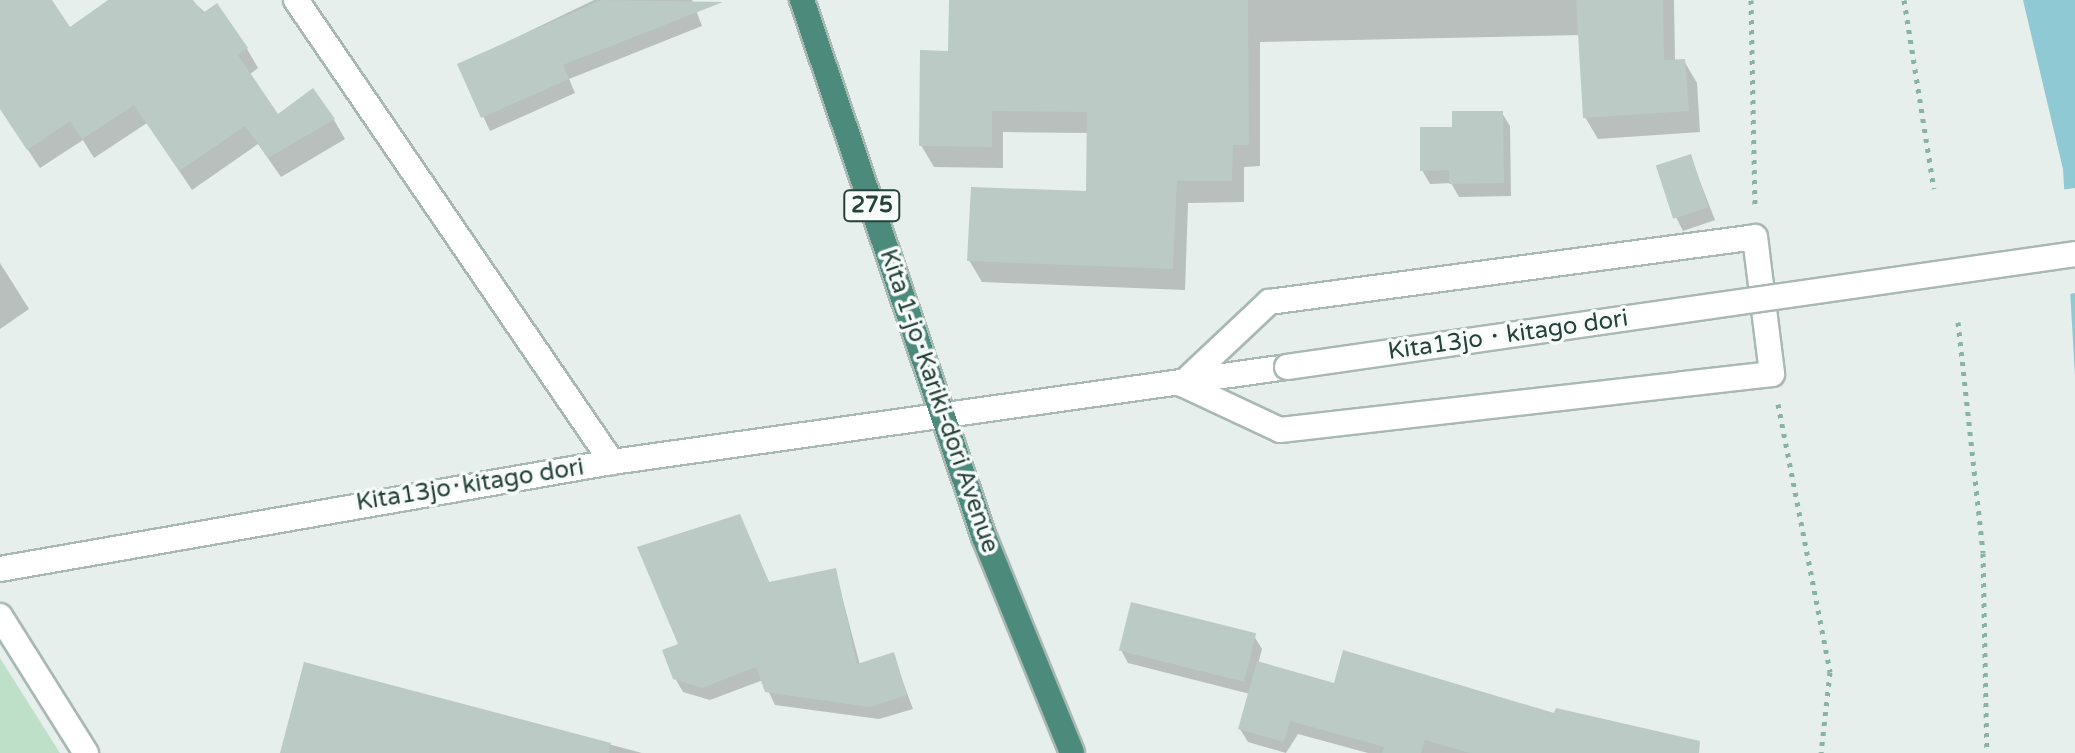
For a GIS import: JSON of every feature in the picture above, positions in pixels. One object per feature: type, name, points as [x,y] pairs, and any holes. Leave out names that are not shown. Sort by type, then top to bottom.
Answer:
[{"type":"highway","name":"Kita 1-jo･Kariki-dori Avenue","points":[[802,0],[941,411],[1072,753]]},
{"type":"street","points":[[296,0],[612,462]]},
{"type":"street","points":[[1755,237],[1772,374],[1280,430],[1182,384],[1269,302],[1755,237]]},
{"type":"street","name":"Kita13jo・kitago dori","points":[[941,411],[1030,409],[1287,367],[2075,254]]},
{"type":"street","name":"Kita13jo･kitago dori","points":[[0,569],[612,462],[941,411]]},
{"type":"street","points":[[0,616],[86,753]]},
{"type":"path","points":[[1904,0],[1934,189]]},
{"type":"path","points":[[1958,322],[1983,553],[1987,753]]},
{"type":"green space","points":[[0,658],[60,753],[0,753]]},
{"type":"water","points":[[2023,0],[2075,0],[2075,376],[2063,169]]},
{"type":"pier","points":[[2075,188],[2075,293],[2066,295],[2060,190]]},
{"type":"building","points":[[0,0],[52,0],[70,27],[108,0],[193,0],[203,13],[217,3],[248,48],[238,55],[278,114],[313,88],[335,119],[268,158],[245,126],[179,171],[134,105],[82,139],[70,121],[27,150],[0,109]]},
{"type":"building","points":[[601,0],[723,2],[563,65],[569,79],[481,118],[457,64]]},
{"type":"building","points":[[949,0],[1248,0],[1249,145],[1233,145],[1232,181],[1177,181],[1173,269],[967,261],[971,187],[1086,191],[1087,112],[992,111],[992,147],[919,146],[920,50],[948,51]]},
{"type":"building","points":[[1576,0],[1663,0],[1664,60],[1685,59],[1689,111],[1583,118]]},
{"type":"building","points":[[1452,111],[1503,111],[1504,183],[1449,184],[1449,170],[1420,171],[1420,127],[1452,127]]},
{"type":"building","points":[[1691,154],[1708,207],[1673,219],[1656,165]]},
{"type":"building","points":[[740,514],[769,582],[836,568],[857,664],[894,652],[907,695],[870,707],[765,692],[756,667],[702,688],[673,679],[662,650],[678,644],[637,547]]},
{"type":"building","points":[[1131,602],[1256,633],[1244,682],[1119,651]]},
{"type":"building","points":[[1343,650],[1554,713],[1556,708],[1700,741],[1699,753],[1470,753],[1425,740],[1421,753],[1382,753],[1384,747],[1290,721],[1284,742],[1238,729],[1257,661],[1334,683]]},
{"type":"building","points":[[304,662],[611,743],[609,753],[280,753]]}]
